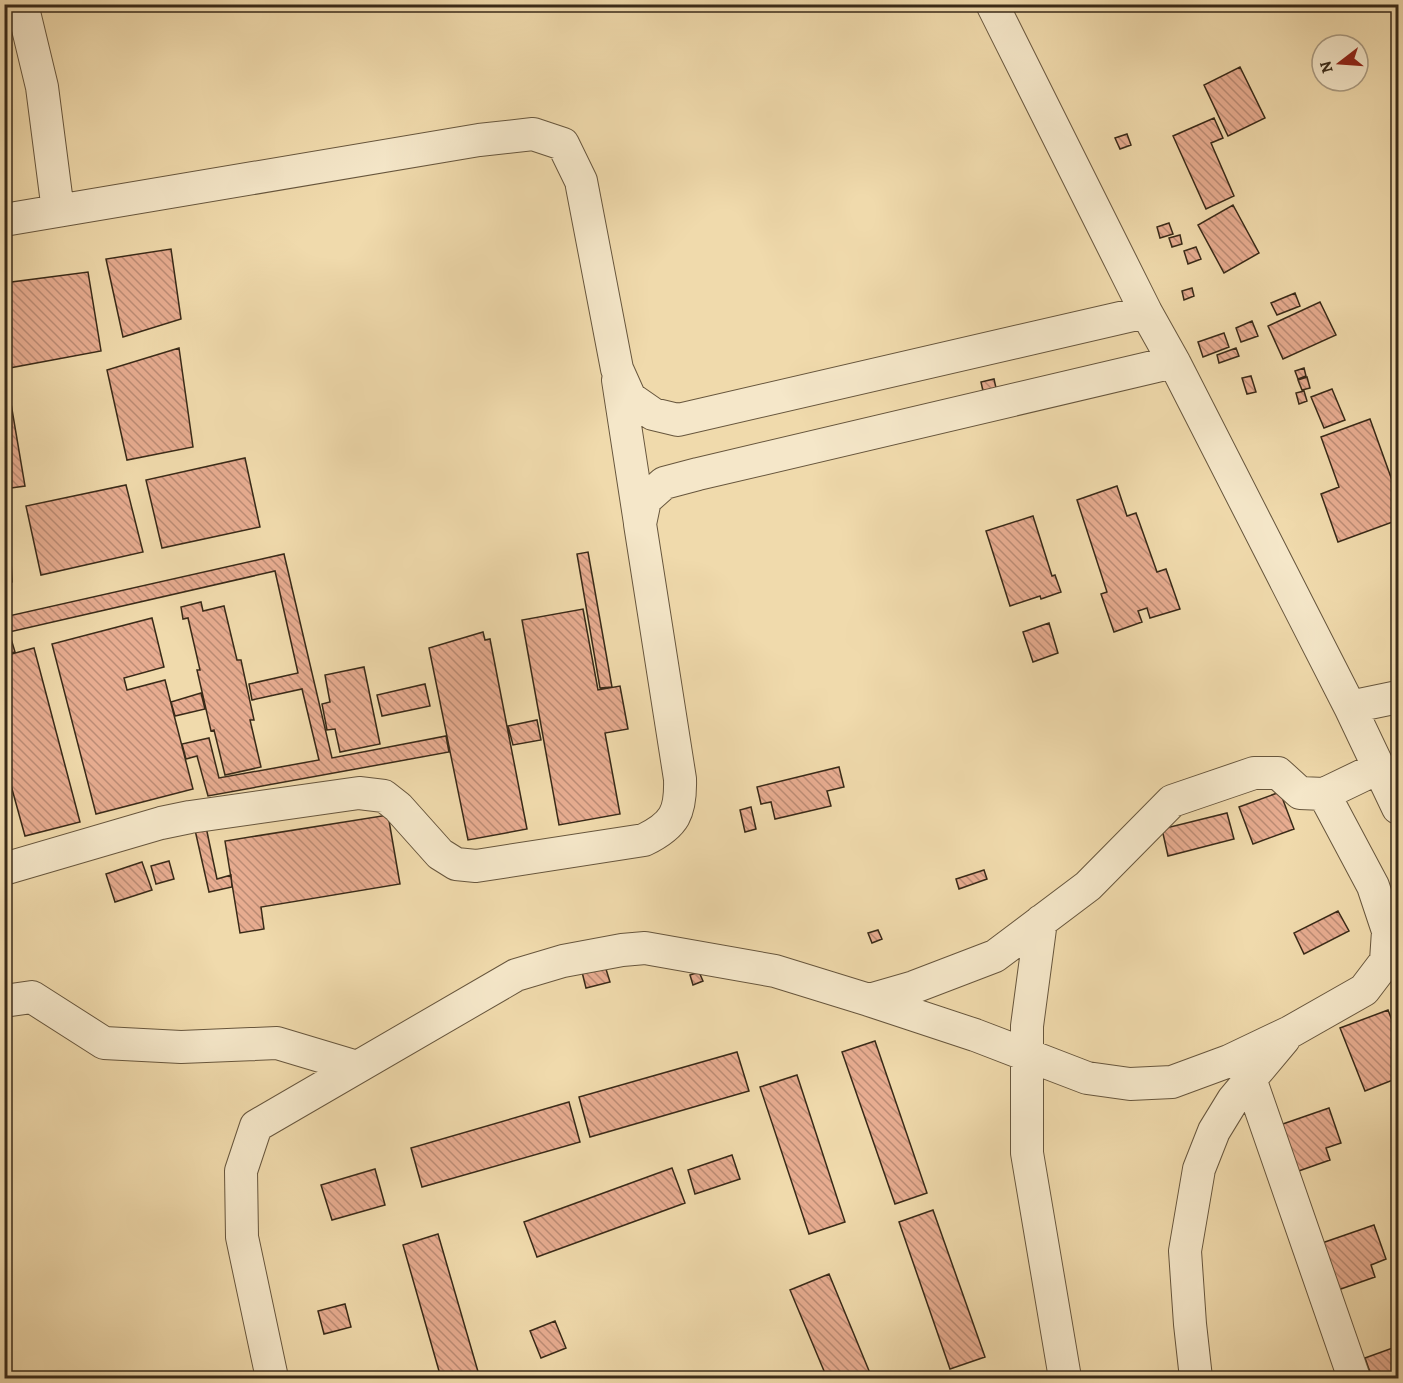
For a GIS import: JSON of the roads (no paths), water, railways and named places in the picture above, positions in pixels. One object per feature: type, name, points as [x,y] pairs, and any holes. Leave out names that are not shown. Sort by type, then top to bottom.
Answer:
[{"type":"street","points":[[22,4],[42,87],[58,211]]},
{"type":"street","points":[[992,4],[1146,312],[1174,362],[1350,706],[1398,808]]},
{"type":"street","points":[[4,220],[478,140],[533,134],[563,144],[581,181],[616,369],[680,778],[681,800],[674,817],[663,831],[644,840],[476,866],[456,864],[440,854],[398,807],[384,796],[359,793],[171,821],[4,869]]},
{"type":"street","points":[[616,369],[630,398],[652,414],[678,420],[1146,312]]},
{"type":"street","points":[[640,524],[645,500],[664,483],[1174,362]]},
{"type":"street","points":[[1350,706],[1398,697]]},
{"type":"street","points":[[869,1000],[914,987],[995,956],[1088,886],[1172,801],[1254,773],[1278,773],[1300,793],[1324,794],[1378,768]]},
{"type":"street","points":[[272,1378],[242,1237],[241,1171],[256,1126],[516,975],[563,961],[645,948],[775,971],[975,1035],[1087,1078],[1131,1084],[1172,1082],[1246,1067],[1290,1032],[1364,990],[1386,961],[1388,931],[1373,885],[1324,794]]},
{"type":"street","points":[[1041,921],[1027,1026],[1027,1153],[1065,1378]]},
{"type":"street","points":[[4,1001],[32,998],[104,1043],[181,1047],[277,1043],[357,1067]]},
{"type":"street","points":[[1196,1378],[1185,1251],[1199,1169],[1214,1131],[1233,1100],[1246,1067]]},
{"type":"street","points":[[1246,1067],[1354,1378]]}]
